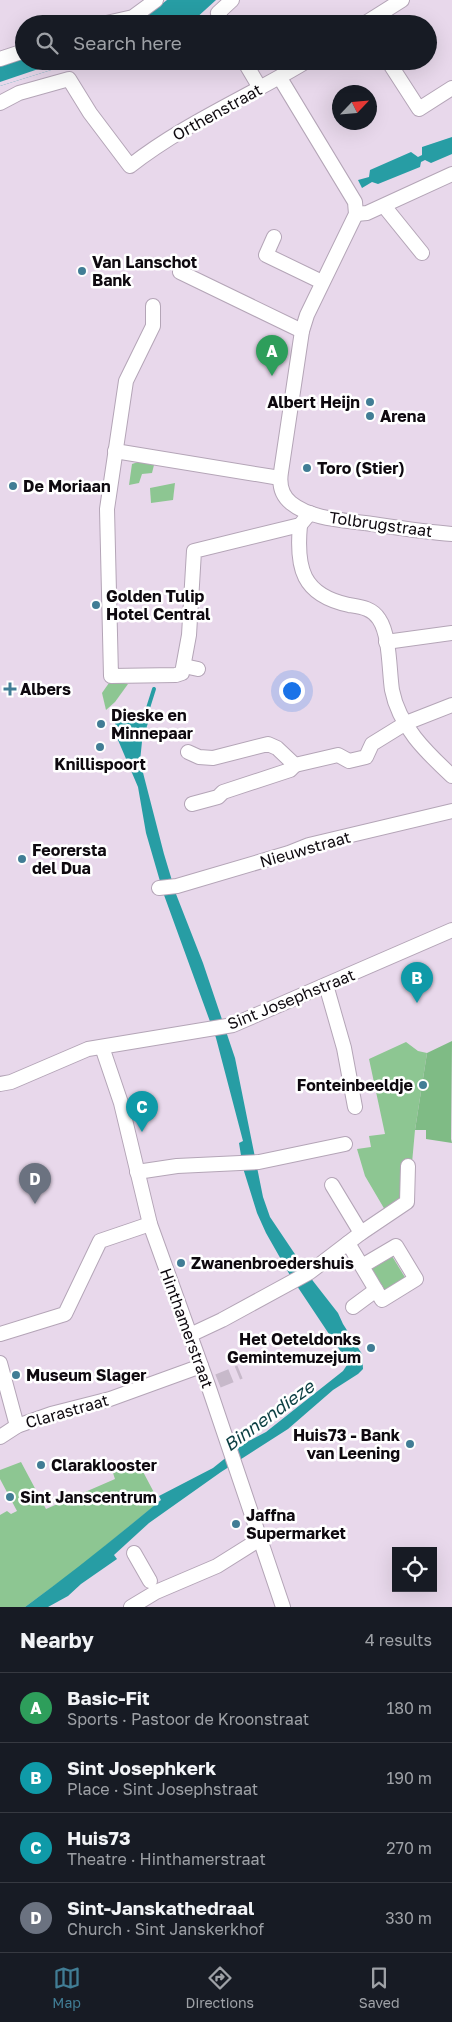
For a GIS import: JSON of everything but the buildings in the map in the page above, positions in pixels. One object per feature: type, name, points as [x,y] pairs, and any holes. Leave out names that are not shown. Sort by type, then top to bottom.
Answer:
[{"type":"street","points":[[135,15],[156,0]]},
{"type":"street","points":[[223,15],[232,0]]},
{"type":"street","points":[[378,15],[402,0]]},
{"type":"street","points":[[0,59],[15,54]]},
{"type":"street","points":[[249,70],[260,88]]},
{"type":"street","name":"Orthenstraat","points":[[0,103],[19,93],[69,79],[90,113],[130,166],[168,138],[293,70]]},
{"type":"street","points":[[394,70],[419,109],[452,88]]},
{"type":"street","points":[[115,451],[280,478],[306,314],[356,214],[355,202],[280,78]]},
{"type":"street","points":[[356,214],[368,214],[452,174]]},
{"type":"street","points":[[384,206],[422,254]]},
{"type":"street","points":[[274,236],[266,255],[322,282]]},
{"type":"street","points":[[180,272],[302,331]]},
{"type":"street","points":[[153,306],[153,326],[126,381],[107,509],[111,676],[176,675],[191,667],[189,635],[194,551],[300,525]]},
{"type":"street","name":"Tolbrugstraat","points":[[280,478],[281,490],[287,500],[299,509],[310,513],[452,534]]},
{"type":"street","points":[[310,513],[300,525],[298,551],[309,585],[331,600],[371,611],[382,623],[392,691],[406,723],[421,746],[452,776]]},
{"type":"street","points":[[386,642],[452,633]]},
{"type":"street","points":[[192,804],[218,797],[223,792],[290,770],[295,765],[338,755],[349,760],[366,757],[372,744],[406,723],[452,705]]},
{"type":"street","points":[[188,752],[199,757],[213,758],[268,744],[277,748],[295,765]]},
{"type":"street","name":"Nieuwstraat","points":[[159,888],[176,886],[289,853],[309,845],[452,811]]},
{"type":"street","name":"Sint Josephstraat","points":[[0,1084],[11,1082],[88,1049],[233,1025],[448,932]]},
{"type":"street","points":[[326,985],[344,1048],[355,1107]]},
{"type":"street","name":"Hinthamerstraat","points":[[102,1046],[120,1103],[150,1224],[201,1366],[213,1383],[228,1448],[284,1607]]},
{"type":"street","points":[[137,1172],[178,1166],[259,1162],[345,1144]]},
{"type":"street","points":[[190,1335],[310,1272],[361,1233],[407,1202],[408,1166]]},
{"type":"street","points":[[332,1185],[361,1233]]},
{"type":"street","points":[[0,1334],[65,1314],[100,1241],[150,1224]]},
{"type":"street","points":[[348,1243],[382,1300],[416,1279],[396,1246],[362,1266]]},
{"type":"street","points":[[353,1307],[376,1290]]},
{"type":"street","points":[[0,1363],[18,1426]]},
{"type":"street","name":"Clarastraat","points":[[0,1437],[18,1426],[51,1414],[110,1399],[201,1366]]},
{"type":"street","points":[[131,1607],[153,1587],[217,1566],[260,1539]]},
{"type":"street","points":[[134,1553],[153,1587]]},
{"type":"green space","points":[[138,462],[154,465],[152,473],[142,474],[139,483],[129,485],[132,464]]},
{"type":"green space","points":[[175,483],[173,500],[151,503],[150,488]]},
{"type":"green space","points":[[111,680],[128,684],[115,702],[106,710],[102,693]]},
{"type":"green space","points":[[452,1041],[452,1143],[426,1139],[426,1130],[415,1130],[427,1053]]},
{"type":"green space","points":[[406,1042],[418,1051],[427,1053],[415,1130],[410,1185],[398,1201],[385,1210],[365,1176],[357,1149],[371,1147],[369,1136],[385,1134],[369,1059]]},
{"type":"green space","points":[[392,1256],[406,1279],[383,1293],[370,1270]]},
{"type":"green space","points":[[21,1462],[46,1509],[115,1479],[113,1473],[134,1462],[136,1467],[140,1466],[159,1502],[77,1569],[25,1607],[0,1607],[0,1515],[7,1511],[11,1514],[17,1511],[0,1479],[0,1470]]},
{"type":"water","points":[[167,0],[216,0],[200,15],[148,15]]},
{"type":"water","points":[[15,61],[15,70],[51,70],[0,86],[0,66]]},
{"type":"water","points":[[452,137],[452,154],[431,163],[425,160],[421,162],[420,167],[378,184],[372,182],[362,188],[358,180],[369,177],[370,170],[411,152],[418,157],[422,155],[422,147]]},
{"type":"water","points":[[119,718],[148,723],[145,732],[143,732],[140,761],[176,894],[203,963],[235,1058],[263,1197],[270,1217],[313,1281],[338,1313],[362,1354],[363,1369],[333,1390],[288,1429],[221,1472],[149,1523],[114,1555],[117,1559],[81,1584],[68,1596],[48,1607],[25,1607],[77,1568],[161,1500],[159,1496],[213,1468],[243,1444],[266,1432],[343,1371],[347,1365],[347,1361],[291,1277],[257,1213],[243,1168],[239,1143],[243,1141],[216,1038],[164,895],[146,833],[138,787],[118,740],[115,723]]},
{"type":"pier","points":[[35,70],[51,70],[0,86],[0,82]]},
{"type":"waterway","name":"Binnendieze","points":[[148,708],[154,689]]},
{"type":"tunnel","points":[[218,1381],[240,1372]]},
{"type":"place","name":"Van Lanschot Bank","points":[[82,271]]},
{"type":"place","name":"Basic-Fit","points":[[272,376]]},
{"type":"place","name":"Albert Heijn","points":[[370,402]]},
{"type":"place","name":"Arena","points":[[370,416]]},
{"type":"place","name":"Toro (Stier)","points":[[307,468]]},
{"type":"place","name":"De Moriaan","points":[[13,486]]},
{"type":"place","name":"Golden Tulip Hotel Central","points":[[96,605]]},
{"type":"place","name":"Albers","points":[[10,689]]},
{"type":"place","name":"Dieske en Minnepaar","points":[[101,724]]},
{"type":"place","name":"Knillispoort","points":[[100,747]]},
{"type":"place","name":"Feorersta del Dua","points":[[22,859]]},
{"type":"place","name":"Sint Josephkerk","points":[[417,1003]]},
{"type":"place","name":"Fonteinbeeldje","points":[[423,1085]]},
{"type":"place","name":"Huis73","points":[[142,1132]]},
{"type":"place","name":"Sint-Janskathedraal","points":[[35,1204]]},
{"type":"place","name":"Zwanenbroedershuis","points":[[181,1263]]},
{"type":"place","name":"Het Oeteldonks Gemintemuzejum","points":[[371,1348]]},
{"type":"place","name":"Museum Slager","points":[[16,1375]]},
{"type":"place","name":"Huis73 - Bank van Leening","points":[[410,1444]]},
{"type":"place","name":"Claraklooster","points":[[41,1465]]},
{"type":"place","name":"Sint Janscentrum","points":[[10,1497]]},
{"type":"place","name":"Jaffna Supermarket","points":[[236,1524]]}]
